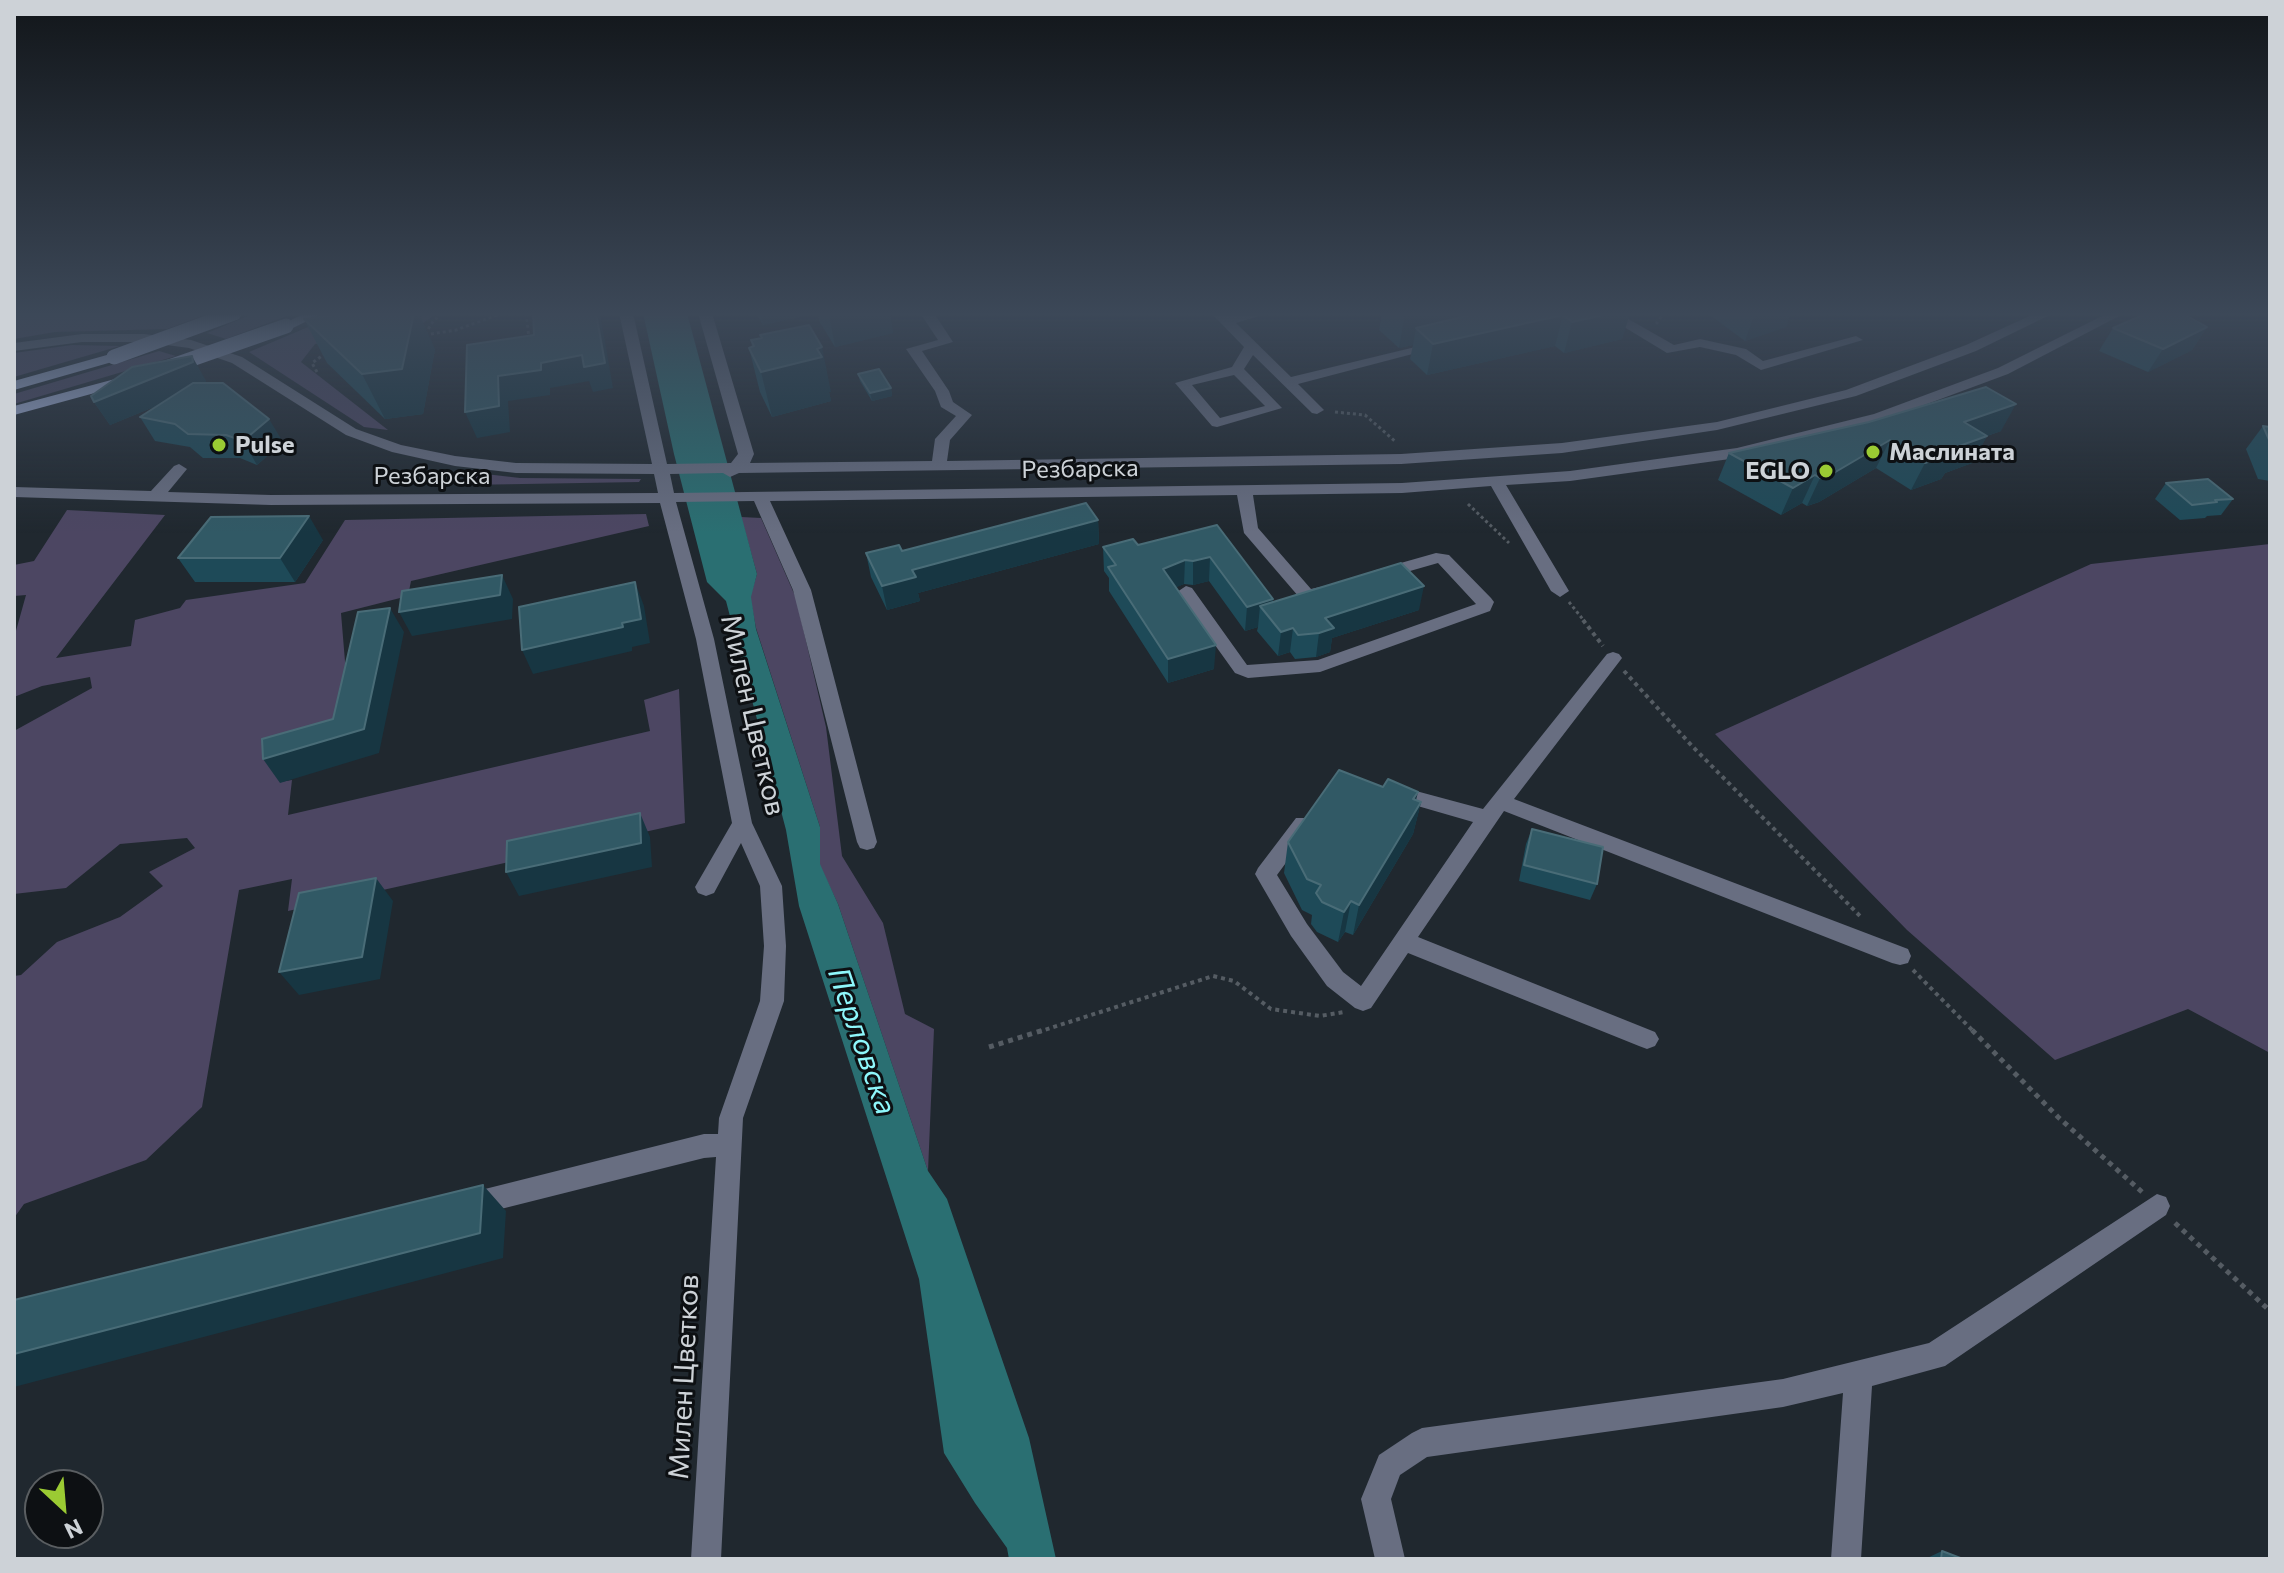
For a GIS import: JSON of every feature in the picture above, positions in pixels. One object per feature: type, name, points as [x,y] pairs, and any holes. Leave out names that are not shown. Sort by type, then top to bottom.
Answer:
[{"type":"main road","points":[[14,411],[104,386]]},
{"type":"street","name":"Резбарска","points":[[277,386],[351,432],[397,449],[455,461],[516,468],[663,469],[1401,459],[1562,448],[1717,426],[1869,386]]},
{"type":"street","name":"Милен Цветков","points":[[643,386],[667,497],[705,639],[742,823],[771,886],[775,946],[772,1001],[731,1118],[704,1558]]},
{"type":"street","points":[[688,497],[738,467],[746,454],[726,386]]},
{"type":"street","points":[[939,386],[946,404],[965,415],[943,439],[939,465]]},
{"type":"street","points":[[1185,386],[1217,423],[1275,408],[1253,386]]},
{"type":"street","points":[[1293,386],[1317,410]]},
{"type":"street","name":"Резбарска","points":[[14,492],[154,498],[331,500],[1402,488],[1570,476],[1737,453],[1879,417],[1961,386]]},
{"type":"street","points":[[154,498],[179,469]]},
{"type":"street","points":[[1496,482],[1560,591]]},
{"type":"street","points":[[1186,592],[1241,669],[1248,672],[1320,666],[1484,607],[1485,602],[1443,559],[1436,558],[1314,595],[1305,593],[1250,529],[1244,491]]},
{"type":"street","points":[[760,496],[802,590],[867,842]]},
{"type":"street","points":[[1318,805],[1266,874],[1299,930],[1335,979],[1363,1001],[1493,810],[1613,658]]},
{"type":"street","points":[[1369,785],[1493,810],[1900,956]]},
{"type":"street","points":[[706,887],[742,823]]},
{"type":"street","points":[[1403,941],[1647,1039]]},
{"type":"street","points":[[444,1211],[704,1146],[729,1145]]},
{"type":"street","points":[[1390,1559],[1376,1499],[1389,1465],[1422,1443],[1783,1393],[1935,1356],[2157,1206]]},
{"type":"street","points":[[1846,1559],[1858,1375]]},
{"type":"path","points":[[1317,410],[1365,415],[1401,446]]},
{"type":"path","points":[[989,1047],[1213,976],[1234,981],[1271,1009],[1320,1016],[1347,1012],[1363,1001]]},
{"type":"shaded area","points":[[40,386],[73,386],[14,404],[14,394]]},
{"type":"shaded area","points":[[302,386],[332,386],[388,430],[364,427]]},
{"type":"shaded area","points":[[468,472],[520,478],[641,479],[639,482],[465,485],[468,478],[463,476]]},
{"type":"shaded area","points":[[67,510],[165,515],[56,658],[131,646],[135,620],[180,608],[186,600],[305,583],[345,520],[646,514],[649,526],[411,581],[408,596],[341,613],[351,734],[280,782],[292,780],[288,815],[650,731],[644,700],[679,689],[685,823],[288,911],[292,879],[239,890],[202,1107],[146,1160],[24,1204],[14,1218],[14,976],[21,975],[57,942],[120,917],[163,886],[149,872],[195,848],[187,838],[120,844],[66,888],[14,894],[14,731],[92,688],[90,677],[42,686],[14,697],[14,638],[26,595],[14,596],[14,565],[34,561]]},
{"type":"shaded area","points":[[741,517],[761,518],[796,598],[826,727],[842,856],[883,923],[905,1014],[934,1029],[928,1171],[838,904],[819,864],[820,827],[756,628],[750,597],[757,574]]},
{"type":"shaded area","points":[[2270,544],[2270,1053],[2188,1009],[2055,1060],[1907,930],[1715,734],[2091,564]]},
{"type":"water","name":"Перловска","points":[[659,386],[707,386],[757,574],[751,597],[756,629],[820,827],[820,864],[838,904],[928,1171],[947,1199],[1029,1438],[1056,1559],[1009,1559],[1007,1548],[944,1453],[919,1279],[799,906],[786,830],[726,601],[707,582]]},
{"type":"building","points":[[105,386],[133,386],[94,402],[91,396]]},
{"type":"building","points":[[188,386],[227,386],[269,419],[243,441],[226,435],[188,434],[175,424],[140,417]]},
{"type":"building","points":[[466,386],[498,386],[499,406],[465,412]]},
{"type":"building","points":[[866,386],[891,388],[870,393]]},
{"type":"building","points":[[1986,387],[2016,404],[1964,422],[1987,436],[1951,449],[1956,452],[1925,463],[1890,440],[1832,474],[1820,478],[1815,475],[1793,488],[1729,453],[1869,422]]},
{"type":"building","points":[[2263,426],[2270,427],[2270,442]]},
{"type":"building","points":[[2208,479],[2233,499],[2192,505],[2166,483]]},
{"type":"building","points":[[1086,503],[1098,520],[912,570],[916,577],[882,586],[866,553],[899,545],[902,551]]},
{"type":"building","points":[[309,516],[280,558],[178,558],[211,517]]},
{"type":"building","points":[[1217,525],[1273,599],[1247,607],[1210,557],[1185,560],[1163,569],[1216,645],[1168,659],[1108,567],[1116,565],[1103,547],[1133,539],[1138,545]]},
{"type":"building","points":[[1401,563],[1424,586],[1325,618],[1334,628],[1319,633],[1298,635],[1293,628],[1281,632],[1260,606]]},
{"type":"building","points":[[502,575],[500,595],[399,612],[402,591]]},
{"type":"building","points":[[635,582],[641,619],[622,623],[623,627],[522,650],[519,607]]},
{"type":"building","points":[[390,608],[364,729],[263,759],[262,739],[333,719],[358,612]]},
{"type":"building","points":[[1339,770],[1383,787],[1388,779],[1418,792],[1413,799],[1421,802],[1359,905],[1351,901],[1344,912],[1322,902],[1316,893],[1321,885],[1307,879],[1288,842]]},
{"type":"building","points":[[640,813],[641,843],[506,872],[507,841]]},
{"type":"building","points":[[1532,829],[1603,847],[1597,884],[1524,865]]},
{"type":"building","points":[[376,878],[362,957],[279,972],[299,893]]},
{"type":"building","points":[[483,1185],[480,1233],[14,1354],[14,1300]]},
{"type":"building","points":[[1942,1551],[1963,1559],[1941,1559]]},
{"type":"place","name":"Pulse","points":[[219,445]]},
{"type":"place","name":"Маслината","points":[[1873,452]]},
{"type":"place","name":"EGLO","points":[[1826,471]]}]
